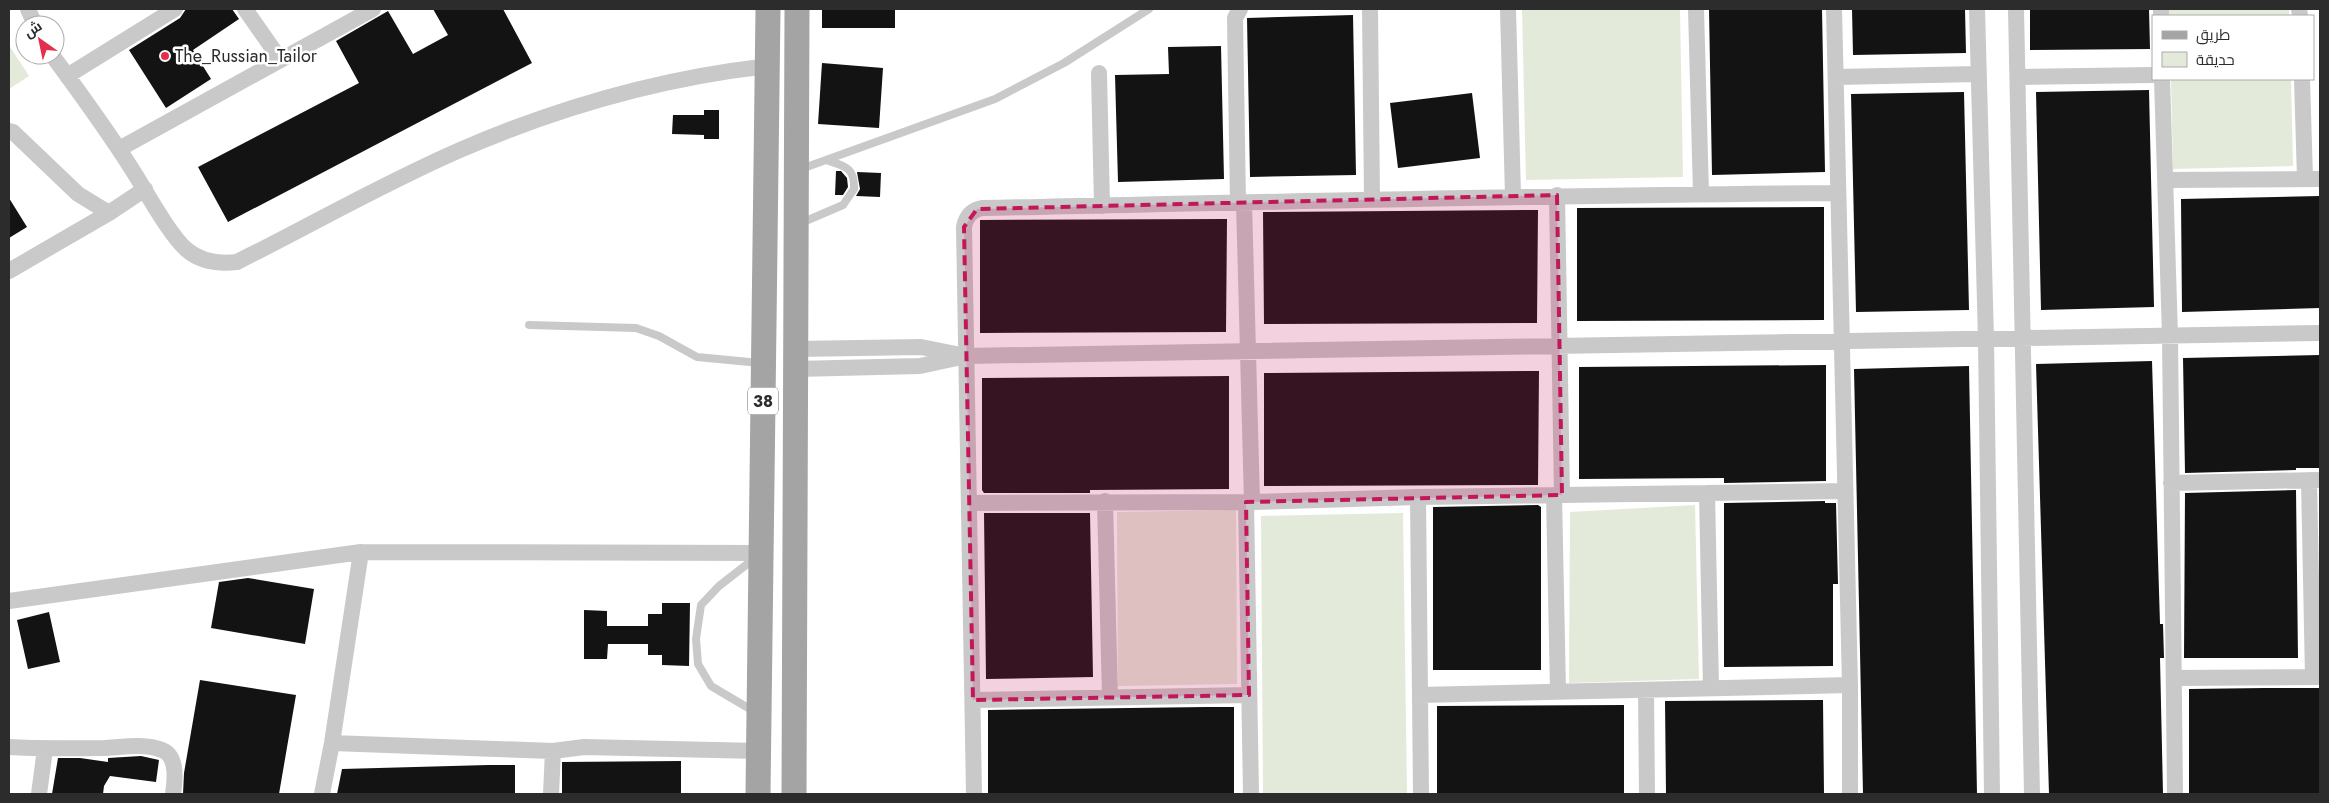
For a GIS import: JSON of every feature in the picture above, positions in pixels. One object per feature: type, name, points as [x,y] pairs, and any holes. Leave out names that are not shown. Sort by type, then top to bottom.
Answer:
[{"type":"main road","name":"38","points":[[758,794],[768,9]]},
{"type":"main road","name":"38","points":[[794,794],[797,9]]},
{"type":"street","points":[[67,76],[175,9]]},
{"type":"street","points":[[244,9],[280,59]]},
{"type":"street","points":[[120,149],[373,9]]},
{"type":"street","points":[[1240,9],[1235,18],[1241,202],[1250,350],[1249,695],[1251,794]]},
{"type":"street","points":[[1370,9],[1372,199]]},
{"type":"street","points":[[1508,9],[1513,196]]},
{"type":"street","points":[[1696,9],[1700,194]]},
{"type":"street","points":[[1834,9],[1850,685],[1850,794]]},
{"type":"street","points":[[1977,9],[1986,339],[1992,794]]},
{"type":"street","points":[[2016,9],[2032,794]]},
{"type":"street","points":[[59,65],[120,149],[180,244],[206,261],[227,264],[237,262],[428,165],[475,144],[555,113],[645,86],[727,71],[768,66]]},
{"type":"street","points":[[1099,73],[1102,206]]},
{"type":"street","points":[[1836,77],[1978,74]]},
{"type":"street","points":[[2018,77],[2152,75]]},
{"type":"street","points":[[2162,80],[2170,336],[2175,794]]},
{"type":"street","points":[[2166,180],[2312,179],[2302,80]]},
{"type":"street","points":[[9,131],[13,132],[78,194],[109,213]]},
{"type":"street","points":[[9,271],[109,213],[145,189]]},
{"type":"street","points":[[974,794],[964,227],[972,212],[982,208],[1241,202],[1838,192]]},
{"type":"street","points":[[1557,196],[1559,347],[1558,691]]},
{"type":"street","points":[[796,359],[920,366],[966,356],[2320,334]]},
{"type":"street","points":[[2171,483],[2315,480],[2316,677],[2175,678]]},
{"type":"street","points":[[969,503],[1105,501],[1249,502],[1418,497],[1844,491]]},
{"type":"street","points":[[1707,493],[1711,688]]},
{"type":"street","points":[[1418,497],[1421,794]]},
{"type":"street","points":[[1105,501],[1110,696]]},
{"type":"street","points":[[9,601],[361,552],[760,553]]},
{"type":"street","points":[[322,794],[332,743],[361,552]]},
{"type":"street","points":[[1420,694],[1646,691],[1850,685]]},
{"type":"street","points":[[1646,691],[1647,794]]},
{"type":"street","points":[[973,700],[1110,696],[1249,695]]},
{"type":"street","points":[[332,743],[553,751],[584,747],[758,752]]},
{"type":"street","points":[[9,747],[46,749],[144,747],[163,750],[172,760],[176,777],[173,794]]},
{"type":"street","points":[[39,794],[46,749]]},
{"type":"street","points":[[551,794],[553,751]]},
{"type":"lane","points":[[797,170],[995,99],[1064,63],[1149,9]]},
{"type":"lane","points":[[797,225],[843,205],[854,189],[852,174],[846,166],[826,160]]},
{"type":"lane","points":[[529,325],[636,328],[659,336],[696,357],[764,364]]},
{"type":"lane","points":[[759,715],[710,686],[698,664],[696,639],[701,605],[718,586],[760,553]]},
{"type":"highlighted area","points":[[1557,195],[1562,495],[1246,502],[1249,695],[973,700],[964,227],[977,209]]},
{"type":"green space","points":[[1522,9],[1680,9],[1683,177],[1526,180]]},
{"type":"green space","points":[[2169,9],[2289,9],[2289,15],[2169,15]]},
{"type":"green space","points":[[9,45],[15,54],[15,65],[22,65],[29,76],[9,89]]},
{"type":"green space","points":[[2171,80],[2291,80],[2293,166],[2173,169]]},
{"type":"green space","points":[[1695,505],[1699,679],[1569,683],[1570,512]]},
{"type":"green space","points":[[1236,510],[1237,684],[1118,686],[1117,512]]},
{"type":"green space","points":[[1403,513],[1407,794],[1263,794],[1261,516]]},
{"type":"building","points":[[186,9],[232,9],[239,19],[193,50],[211,79],[166,108],[129,50],[180,18]]},
{"type":"building","points":[[433,9],[503,9],[532,63],[228,222],[198,167],[359,83],[336,41],[388,11],[413,54],[448,35]]},
{"type":"building","points":[[822,9],[895,9],[895,28],[822,28]]},
{"type":"building","points":[[1709,9],[1822,9],[1825,172],[1712,175]]},
{"type":"building","points":[[1852,9],[1965,9],[1966,53],[1853,55]]},
{"type":"building","points":[[2030,9],[2149,9],[2150,49],[2030,50]]},
{"type":"building","points":[[1353,15],[1356,175],[1250,177],[1247,18]]},
{"type":"building","points":[[1221,46],[1224,179],[1118,182],[1115,75],[1169,74],[1168,47]]},
{"type":"building","points":[[822,63],[883,68],[879,128],[818,124]]},
{"type":"building","points":[[2149,90],[2154,307],[2041,310],[2036,92]]},
{"type":"building","points":[[1964,92],[1969,310],[1856,312],[1851,94]]},
{"type":"building","points":[[1472,93],[1480,158],[1398,168],[1390,103]]},
{"type":"building","points":[[704,110],[719,110],[719,139],[704,139],[704,135],[672,134],[673,115],[704,115]]},
{"type":"building","points":[[836,171],[841,171],[847,178],[848,187],[843,195],[835,195]]},
{"type":"building","points":[[857,172],[881,173],[880,197],[856,196],[860,189]]},
{"type":"building","points":[[2320,196],[2320,308],[2182,312],[2181,199]]},
{"type":"building","points":[[9,198],[27,227],[9,238]]},
{"type":"building","points":[[1824,207],[1824,320],[1577,321],[1577,208]]},
{"type":"building","points":[[1538,210],[1537,323],[1264,324],[1263,212]]},
{"type":"building","points":[[1227,219],[1226,332],[980,333],[980,220]]},
{"type":"building","points":[[2320,355],[2320,468],[2185,473],[2183,358]]},
{"type":"building","points":[[2152,361],[2160,624],[2163,624],[2164,658],[2160,658],[2163,794],[2049,794],[2036,364]]},
{"type":"building","points":[[1826,365],[1826,481],[1724,483],[1724,478],[1579,479],[1579,367]]},
{"type":"building","points":[[1969,366],[1977,794],[1863,794],[1854,369]]},
{"type":"building","points":[[1539,371],[1538,485],[1264,486],[1264,373]]},
{"type":"building","points":[[1229,376],[1229,489],[1090,490],[1090,493],[984,493],[982,490],[982,378]]},
{"type":"building","points":[[2296,490],[2298,658],[2184,658],[2185,493]]},
{"type":"building","points":[[1825,501],[1825,503],[1836,503],[1838,584],[1833,584],[1833,666],[1724,667],[1724,503]]},
{"type":"building","points":[[1538,505],[1541,507],[1541,670],[1433,670],[1433,507]]},
{"type":"building","points":[[984,513],[1090,513],[1093,677],[986,679]]},
{"type":"building","points":[[248,578],[314,589],[305,644],[211,628],[219,582]]},
{"type":"building","points":[[662,603],[690,603],[689,666],[662,665],[662,655],[648,655],[648,644],[608,644],[607,659],[584,659],[584,610],[607,611],[607,626],[648,626],[648,614],[662,614]]},
{"type":"building","points":[[49,612],[60,662],[28,669],[17,620]]},
{"type":"building","points":[[200,680],[296,695],[279,794],[183,794],[184,773]]},
{"type":"building","points":[[2320,688],[2320,794],[2189,794],[2189,689]]},
{"type":"building","points":[[1823,700],[1824,794],[1666,794],[1665,701]]},
{"type":"building","points":[[1624,705],[1624,794],[1437,794],[1437,706]]},
{"type":"building","points":[[1234,707],[1234,794],[988,794],[988,710]]},
{"type":"building","points":[[141,756],[159,760],[156,782],[110,776],[104,786],[103,794],[52,794],[58,758],[80,758],[108,762],[108,758]]},
{"type":"building","points":[[681,761],[681,794],[562,794],[562,762]]},
{"type":"building","points":[[515,765],[515,794],[337,794],[342,769]]},
{"type":"place","name":"The_Russian_Tailor","points":[[165,56]]}]
